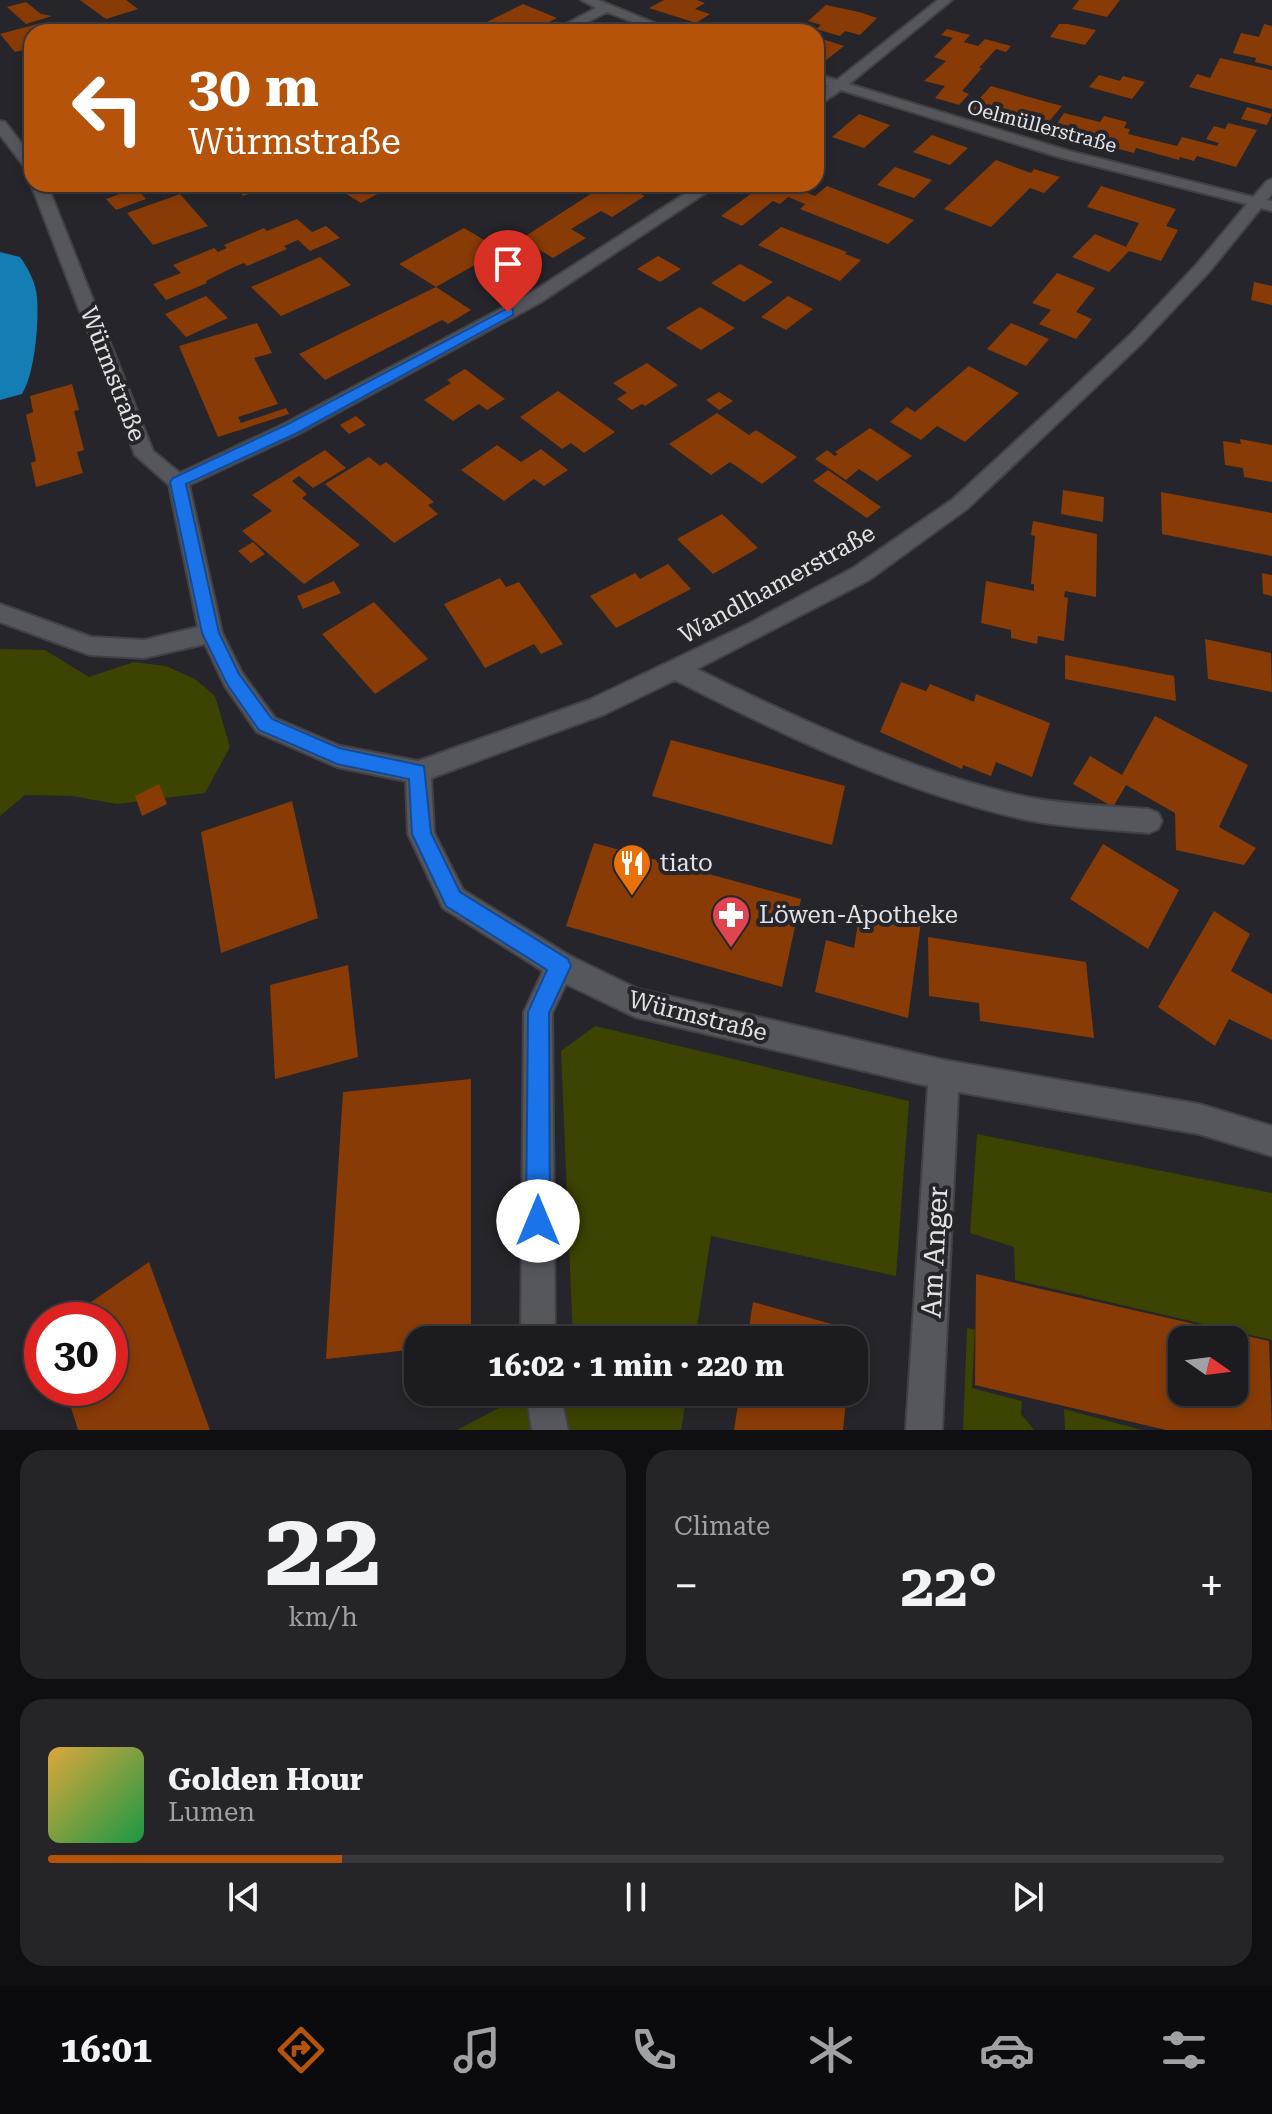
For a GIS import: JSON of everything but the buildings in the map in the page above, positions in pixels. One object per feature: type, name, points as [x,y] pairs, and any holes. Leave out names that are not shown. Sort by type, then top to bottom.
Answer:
[{"type":"street","points":[[587,0],[649,24]]},
{"type":"street","points":[[824,96],[946,0]]},
{"type":"street","points":[[574,24],[606,8]]},
{"type":"street","name":"Oelmüllerstraße","points":[[824,81],[1049,150],[1266,204]]},
{"type":"street","points":[[0,125],[24,156]]},
{"type":"street","name":"Wandlhamerstraße","points":[[418,772],[597,707],[861,574],[960,504],[1136,339],[1266,204],[1272,184]]},
{"type":"street","name":"Würmstraße","points":[[42,192],[145,455],[178,482]]},
{"type":"street","points":[[418,772],[337,756],[266,725],[233,679],[211,633],[178,482],[291,429],[535,298],[699,192]]},
{"type":"street","points":[[0,613],[90,646],[144,649],[211,633]]},
{"type":"street","points":[[674,669],[870,760],[972,793],[1030,808],[1149,821]]},
{"type":"street","name":"Würmstraße","points":[[418,772],[421,834],[453,899],[560,966],[635,1003],[944,1075],[1199,1119],[1272,1141]]},
{"type":"street","points":[[538,1326],[538,1012],[560,966]]},
{"type":"street","name":"Am Anger","points":[[924,1430],[944,1075]]},
{"type":"street","points":[[546,1406],[550,1430]]},
{"type":"green space","points":[[0,649],[45,650],[89,677],[134,662],[166,666],[195,679],[215,696],[230,747],[205,793],[117,804],[72,796],[25,795],[0,816]]},
{"type":"green space","points":[[595,1026],[909,1101],[896,1276],[711,1236],[697,1326],[572,1326],[561,1051]]},
{"type":"green space","points":[[977,1134],[1272,1193],[1272,1340],[1248,1334],[1248,1326],[1212,1326],[1015,1280],[1014,1247],[970,1233]]},
{"type":"green space","points":[[967,1328],[975,1330],[972,1388],[1022,1401],[1021,1414],[1034,1430],[963,1430]]},
{"type":"green space","points":[[502,1406],[685,1406],[681,1430],[457,1430]]},
{"type":"green space","points":[[1064,1409],[1142,1430],[1065,1430]]},
{"type":"waterway","points":[[0,269],[8,296],[0,380]]},
{"type":"place","name":"tiato","points":[[632,897]]},
{"type":"place","name":"Löwen-Apotheke","points":[[731,949]]},
{"type":"route","points":[[508,312],[291,429],[178,482],[211,633],[233,679],[266,725],[337,756],[418,772],[421,834],[453,899],[560,966],[538,1012],[538,1221]]}]
